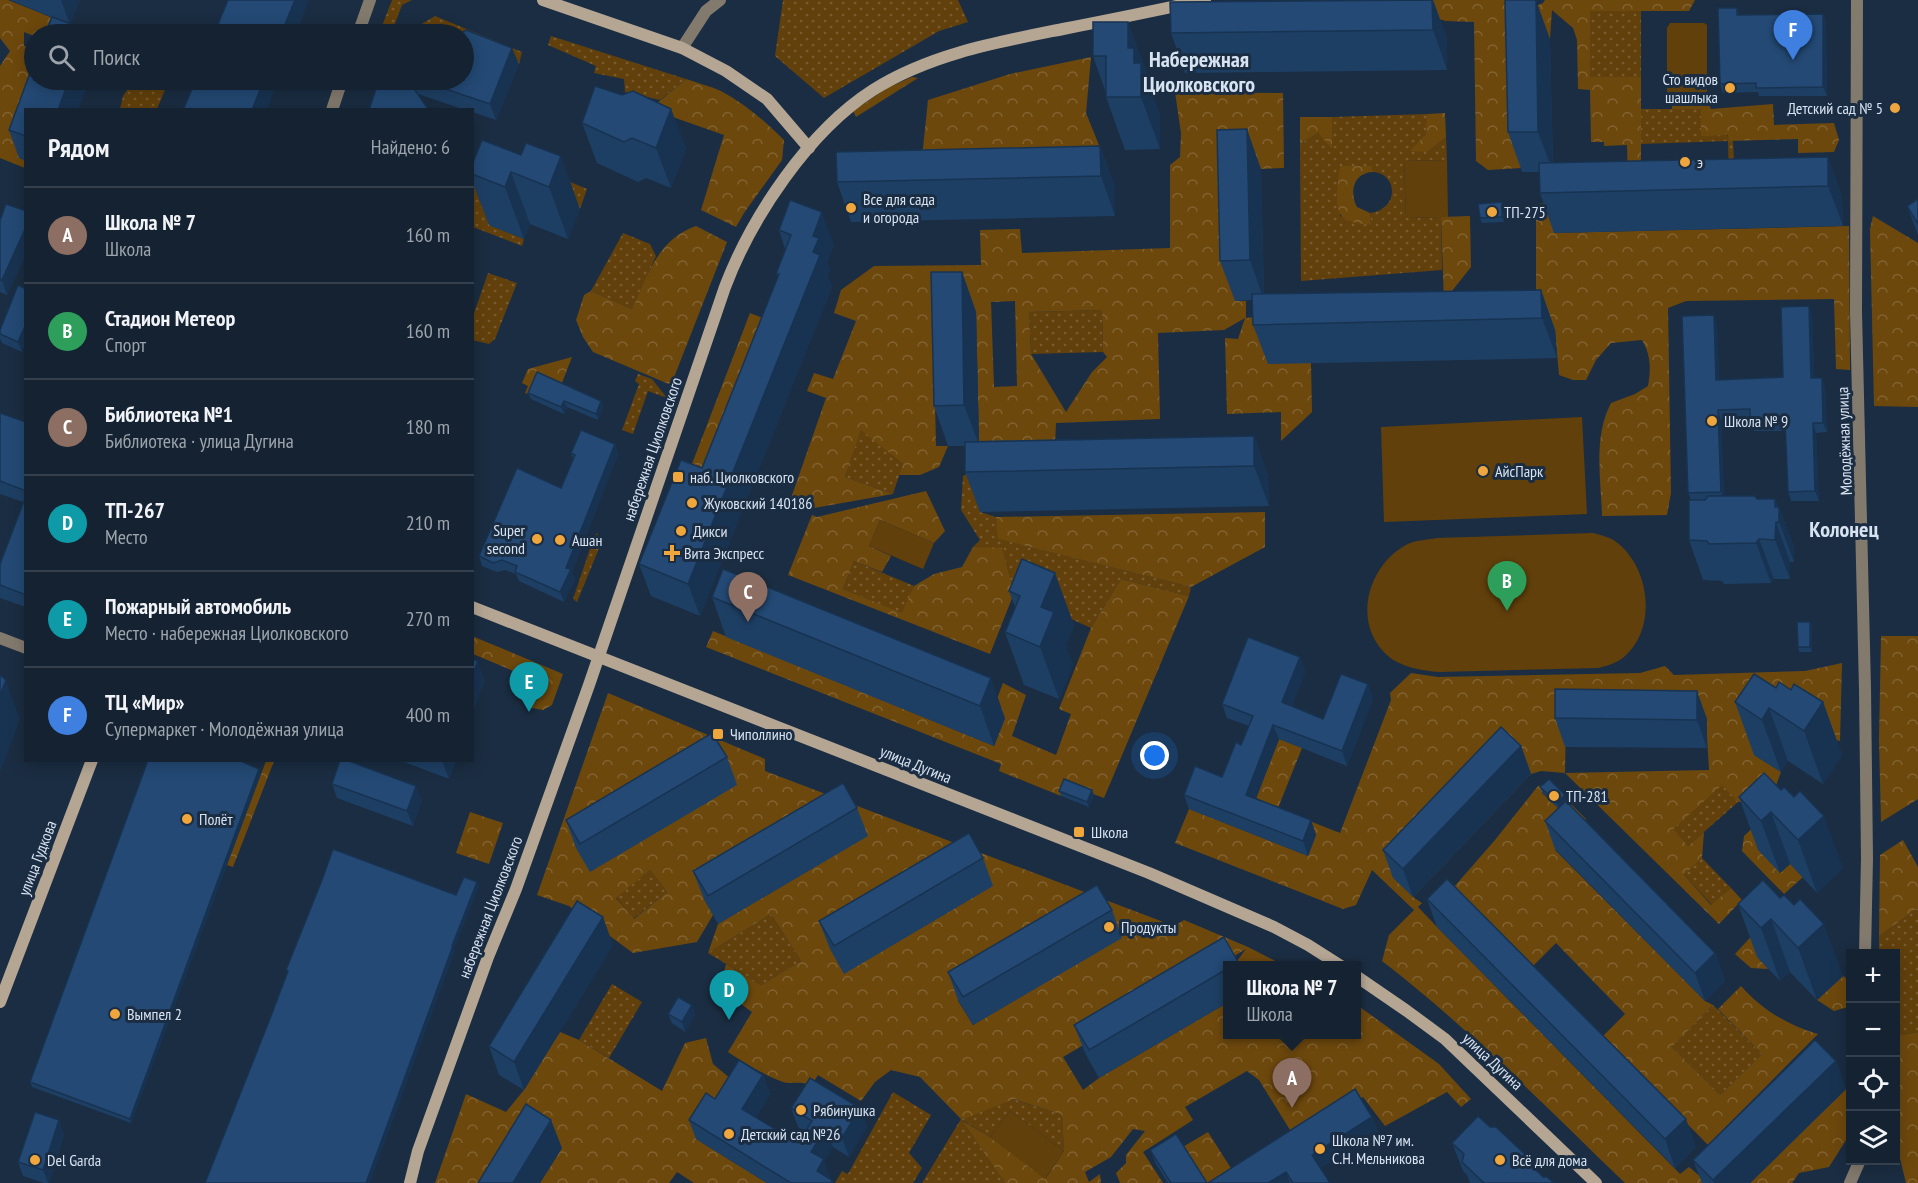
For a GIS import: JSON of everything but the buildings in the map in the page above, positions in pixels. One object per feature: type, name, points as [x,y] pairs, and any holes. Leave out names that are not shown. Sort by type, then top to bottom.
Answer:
[{"type":"main road","points":[[543,0],[682,48],[726,71],[767,99],[809,148]]},
{"type":"main road","name":"набережная Циолковского","points":[[410,1183],[418,1151],[488,957],[516,889],[734,265],[773,194],[809,148],[854,103],[889,81],[921,66],[998,42],[1205,0]]},
{"type":"main road","name":"улица Дугина","points":[[474,608],[1149,873],[1274,927],[1333,961]]},
{"type":"main road","name":"улица Гудкова","points":[[0,1002],[91,762]]},
{"type":"main road","name":"улица Дугина","points":[[1361,979],[1445,1040],[1596,1183]]},
{"type":"street","points":[[362,24],[370,0]]},
{"type":"street","points":[[682,48],[706,11],[720,0]]},
{"type":"street","name":"Молодёжная улица","points":[[1857,0],[1856,312],[1866,699],[1865,949]]},
{"type":"street","points":[[333,108],[339,90]]},
{"type":"street","points":[[0,638],[24,647]]},
{"type":"street","points":[[1850,1183],[1858,1165]]},
{"type":"shaded area","points":[[392,0],[412,0],[402,5],[395,24],[383,24]]},
{"type":"shaded area","points":[[783,0],[958,0],[968,22],[939,31],[824,98],[775,56]]},
{"type":"shaded area","points":[[1590,11],[1641,11],[1641,77],[1589,77]]},
{"type":"shaded area","points":[[435,16],[454,24],[422,24]]},
{"type":"shaded area","points":[[1670,23],[1704,23],[1707,25],[1706,98],[1670,98],[1667,96],[1667,28]]},
{"type":"shaded area","points":[[474,32],[522,52],[519,64],[474,48]]},
{"type":"shaded area","points":[[551,36],[686,79],[660,100],[625,92],[624,79],[594,73],[596,66],[548,45]]},
{"type":"shaded area","points":[[127,90],[165,90],[157,108],[120,108],[123,96]]},
{"type":"shaded area","points":[[1641,109],[1701,109],[1733,141],[1735,180],[1729,180],[1728,141],[1641,144]]},
{"type":"shaded area","points":[[1427,114],[1427,152],[1446,137],[1447,160],[1404,161],[1406,218],[1441,217],[1442,270],[1301,281],[1300,144],[1318,133],[1332,148],[1332,117]],"holes":[[[1341,166],[1372,167],[1372,172],[1387,178],[1391,184],[1391,198],[1387,205],[1370,213],[1371,225],[1340,216]]]},
{"type":"shaded area","points":[[518,160],[587,189],[580,209],[489,225],[524,239],[522,246],[474,227],[474,181],[476,176]]},
{"type":"shaded area","points":[[1447,160],[1448,217],[1406,218],[1404,161]]},
{"type":"shaded area","points":[[623,233],[650,244],[656,256],[632,309],[591,291]]},
{"type":"shaded area","points":[[488,273],[517,283],[495,339],[489,344],[474,340],[474,313]]},
{"type":"shaded area","points":[[1102,310],[1103,352],[1031,354],[1029,312]]},
{"type":"shaded area","points":[[638,374],[652,379],[667,398],[648,391],[633,434],[622,430],[639,384],[635,381]]},
{"type":"shaded area","name":"АйсПарк","points":[[1582,417],[1587,514],[1384,522],[1381,427]]},
{"type":"shaded area","points":[[861,429],[903,464],[893,494],[845,477]]},
{"type":"shaded area","points":[[975,470],[980,512],[996,517],[999,539],[1191,587],[1189,596],[1121,579],[1091,628],[1014,593],[1002,549],[973,547],[980,540],[961,510],[963,476]]},
{"type":"shaded area","points":[[880,520],[934,543],[923,569],[869,546]]},
{"type":"shaded area","points":[[597,533],[602,541],[577,602],[573,599]]},
{"type":"shaded area","points":[[1593,533],[1615,541],[1627,552],[1642,581],[1645,598],[1642,630],[1635,645],[1615,663],[1598,668],[1439,672],[1412,668],[1398,663],[1387,655],[1376,642],[1367,612],[1369,596],[1382,567],[1393,554],[1406,545],[1437,538]]},
{"type":"shaded area","points":[[854,561],[914,586],[903,614],[843,589]]},
{"type":"shaded area","points":[[1722,784],[1738,802],[1688,846],[1672,829]]},
{"type":"shaded area","points":[[1702,858],[1731,888],[1712,905],[1684,875]]},
{"type":"shaded area","points":[[650,870],[667,892],[633,919],[616,897]]},
{"type":"shaded area","points":[[1918,908],[1918,1032],[1900,1035],[1900,949],[1879,949],[1879,936]]},
{"type":"shaded area","points":[[771,914],[801,961],[761,985],[708,953]]},
{"type":"shaded area","points":[[612,984],[642,1002],[609,1058],[579,1040]]},
{"type":"shaded area","points":[[1713,1005],[1762,1054],[1720,1095],[1672,1047]]},
{"type":"shaded area","points":[[893,1092],[931,1115],[909,1153],[922,1168],[913,1183],[835,1183],[842,1171],[848,1174]]},
{"type":"shaded area","points":[[1013,1099],[1062,1115],[1064,1151],[1010,1111],[990,1137],[962,1120],[1005,1183],[922,1183],[961,1119]]},
{"type":"shaded area","points":[[1010,1111],[1064,1151],[1045,1179],[990,1137]]},
{"type":"green space","points":[[0,0],[8,0],[68,24],[24,24],[24,90],[9,129],[24,159],[24,168],[0,158],[0,66],[10,51],[0,38]]},
{"type":"green space","points":[[1418,0],[1527,0],[1527,10],[1545,0],[1695,0],[1689,11],[1590,11],[1590,77],[1641,77],[1641,181],[1628,181],[1627,145],[1604,146],[1604,142],[1591,142],[1590,90],[1578,89],[1577,40],[1573,28],[1552,10],[1550,39],[1522,168],[1488,170],[1476,161],[1474,22],[1446,21],[1435,18]]},
{"type":"green space","points":[[1091,57],[1086,113],[1107,165],[921,167],[928,100],[1010,74]]},
{"type":"green space","points":[[912,77],[918,78],[856,117],[853,111],[887,88]]},
{"type":"green space","points":[[686,79],[717,89],[730,96],[770,126],[784,140],[782,160],[736,227],[701,210],[724,135],[650,109]]},
{"type":"green space","points":[[1175,92],[1283,93],[1284,168],[1261,169],[1235,301],[1246,301],[1246,318],[1265,316],[1311,363],[1312,412],[1281,441],[1281,412],[1227,414],[1225,338],[1238,339],[1245,318],[1224,330],[1158,333],[1160,419],[1056,423],[1055,444],[979,445],[976,312],[933,311],[936,446],[948,446],[939,467],[920,475],[899,475],[903,464],[861,430],[845,477],[893,494],[814,508],[790,501],[826,398],[807,391],[814,373],[833,379],[856,321],[834,313],[841,290],[874,266],[981,265],[980,230],[1020,229],[1022,253],[1170,248],[1170,165],[1180,157],[1181,133]],"holes":[[[1015,301],[1017,386],[994,387],[991,302]],[[1102,310],[1103,352],[1107,357],[1092,372],[1066,412],[1031,354],[1029,312]]]},
{"type":"green space","points":[[1706,98],[1711,109],[1773,104],[1774,125],[1834,123],[1839,140],[1834,152],[1798,153],[1798,139],[1729,141],[1728,135],[1701,136],[1701,109],[1672,109],[1672,99]]},
{"type":"green space","points":[[1445,113],[1446,137],[1427,152],[1410,151],[1426,134],[1427,114]]},
{"type":"green space","points":[[1300,117],[1332,117],[1332,149],[1318,133],[1300,144]]},
{"type":"green space","points":[[1340,166],[1372,166],[1372,172],[1360,176],[1353,190],[1357,207],[1370,213],[1371,225],[1356,223],[1342,217],[1337,204]]},
{"type":"green space","points":[[1553,203],[1555,233],[1849,226],[1850,370],[1836,369],[1834,299],[1686,301],[1668,308],[1671,493],[1667,515],[1602,516],[1599,458],[1605,416],[1611,403],[1635,394],[1648,386],[1650,362],[1642,340],[1611,343],[1596,360],[1586,380],[1573,380],[1559,375],[1555,330],[1536,303],[1536,204]]},
{"type":"green space","points":[[1470,216],[1471,267],[1444,301],[1441,217]]},
{"type":"green space","points":[[1873,216],[1918,243],[1918,407],[1874,406],[1870,229]]},
{"type":"green space","points":[[696,226],[727,242],[671,385],[593,352],[576,320],[584,295],[591,291],[632,309],[649,271],[663,249],[683,232]]},
{"type":"green space","points":[[750,313],[773,322],[713,478],[690,469]]},
{"type":"green space","points":[[572,357],[560,388],[532,395],[525,393],[528,386],[522,383],[528,369]]},
{"type":"green space","points":[[926,491],[945,531],[934,543],[880,520],[869,546],[891,556],[882,572],[854,561],[843,589],[902,613],[914,586],[934,574],[962,567],[973,547],[1002,548],[1014,593],[990,654],[788,575],[812,515],[817,517]]},
{"type":"green space","points":[[1265,512],[1265,547],[1191,587],[998,539],[996,517]]},
{"type":"green space","points":[[1121,579],[1189,596],[1104,798],[1066,784],[1061,796],[999,771],[1001,764],[706,647],[713,631],[994,746],[1005,718],[992,712],[1003,683],[1026,695],[1012,736],[1056,755],[1071,714],[1059,709],[1091,628]]},
{"type":"green space","points":[[1881,636],[1918,636],[1918,799],[1881,822],[1879,740]]},
{"type":"green space","points":[[474,637],[563,674],[552,705],[543,710],[527,707],[537,681],[474,654]]},
{"type":"green space","points":[[1842,663],[1840,741],[1824,738],[1754,755],[1781,772],[1771,799],[1738,802],[1722,785],[1673,829],[1688,846],[1704,832],[1702,858],[1684,875],[1711,905],[1731,888],[1742,900],[1719,924],[1565,773],[1541,771],[1531,774],[1413,897],[1422,903],[1418,907],[1437,927],[1680,1174],[1689,1167],[1708,1183],[1625,1183],[1446,1013],[1382,961],[1389,935],[1414,910],[1372,870],[1356,905],[1343,909],[1175,843],[1189,809],[1308,856],[1302,818],[1340,833],[1391,700],[1390,693],[1411,673],[1438,677],[1640,673],[1665,666],[1674,675],[1805,671]],"holes":[[[1566,718],[1706,719],[1709,770],[1565,773]]]},
{"type":"green space","points":[[608,693],[765,759],[765,771],[1174,926],[1184,920],[1275,961],[1237,961],[1246,949],[1063,1057],[1083,1090],[1099,1078],[1223,1005],[1223,1039],[1361,1039],[1361,1008],[1439,1064],[1471,1099],[1461,1107],[1447,1092],[1385,1126],[1363,1097],[1295,1138],[1259,1080],[1247,1071],[1185,1107],[1193,1120],[1143,1152],[1163,1183],[1120,1183],[1116,1173],[1126,1163],[1126,1155],[1145,1131],[1133,1129],[1111,1157],[1085,1172],[1089,1182],[1100,1174],[1101,1183],[1005,1183],[962,1121],[990,1137],[1046,1178],[1064,1151],[1062,1115],[1014,1099],[962,1120],[920,1077],[891,1070],[875,1082],[861,1101],[818,1075],[811,1086],[803,1083],[783,1082],[728,1052],[752,1012],[720,989],[726,964],[761,985],[801,961],[771,914],[708,953],[718,924],[867,836],[704,899],[713,915],[697,942],[633,953],[569,906],[537,895]],"holes":[[[650,870],[667,892],[634,919],[616,898]],[[1122,937],[973,1025],[958,1001],[958,1000]]]},
{"type":"green space","points":[[1279,739],[1302,748],[1274,818],[1252,809]]},
{"type":"green space","points":[[266,762],[274,762],[233,867],[227,865]]},
{"type":"green space","points":[[1550,784],[1542,793],[1558,808],[1567,800],[1586,819],[1555,850],[1705,1001],[1713,1005],[1672,1047],[1720,1095],[1762,1054],[1718,1009],[1741,986],[1776,1016],[1818,1034],[1708,1145],[1602,1037],[1625,1014],[1556,943],[1533,966],[1454,887],[1538,786]]},
{"type":"green space","points":[[470,812],[503,823],[489,864],[456,853]]},
{"type":"green space","points":[[1761,820],[1780,873],[1793,861],[1803,877],[1784,894],[1742,851],[1744,836]]},
{"type":"green space","points":[[1903,840],[1918,867],[1918,908],[1879,936],[1880,855]]},
{"type":"green space","points":[[1759,928],[1757,956],[1768,969],[1751,968],[1735,954]]},
{"type":"green space","points":[[1843,976],[1846,978],[1846,1008],[1834,1011],[1817,1000]]},
{"type":"green space","points":[[560,1032],[579,1040],[662,1091],[685,1043],[706,1038],[713,1064],[737,1084],[696,1139],[767,1183],[694,1183],[677,1172],[669,1183],[540,1183],[562,1148],[505,1183],[435,1183],[466,1094],[506,1112],[524,1090]]},
{"type":"green space","points":[[1918,1032],[1918,1183],[1906,1183],[1900,1158],[1900,1035]]},
{"type":"green space","points":[[1846,1089],[1846,1140],[1829,1167],[1799,1173],[1792,1183],[1750,1183]]},
{"type":"green space","points":[[1208,1132],[1239,1181],[1236,1183],[1203,1183],[1181,1148]]},
{"type":"place","name":"ТЦ «Мир»","points":[[1793,60]]},
{"type":"place","name":"Сто видов шашлыка","points":[[1730,88]]},
{"type":"place","name":"Детский сад № 5","points":[[1895,108]]},
{"type":"place","name":"э","points":[[1685,162]]},
{"type":"place","name":"Все для сада и огорода","points":[[851,208]]},
{"type":"place","name":"ТП-275","points":[[1492,212]]},
{"type":"place","name":"Школа № 9","points":[[1712,421]]},
{"type":"place","name":"АйсПарк","points":[[1483,471]]},
{"type":"place","name":"наб. Циолковского","points":[[678,477]]},
{"type":"place","name":"Жуковский 140186","points":[[692,503]]},
{"type":"place","name":"Дикси","points":[[681,531]]},
{"type":"place","name":"Super second","points":[[537,539]]},
{"type":"place","name":"Ашан","points":[[560,540]]},
{"type":"place","name":"Вита Экспресс","points":[[672,553]]},
{"type":"place","name":"Стадион Метеор","points":[[1507,611]]},
{"type":"place","name":"Библиотека №1","points":[[748,622]]},
{"type":"place","name":"Пожарный автомобиль","points":[[529,712]]},
{"type":"place","name":"Чиполлино","points":[[718,734]]},
{"type":"place","name":"ТП-281","points":[[1554,796]]},
{"type":"place","name":"Полёт","points":[[187,819]]},
{"type":"place","name":"Школа","points":[[1079,832]]},
{"type":"place","name":"Продукты","points":[[1109,927]]},
{"type":"place","name":"Вымпел 2","points":[[115,1014]]},
{"type":"place","name":"ТП-267","points":[[729,1020]]},
{"type":"place","name":"Школа № 7","points":[[1292,1108]]},
{"type":"place","name":"Рябинушка","points":[[801,1110]]},
{"type":"place","name":"Детский сад №26","points":[[729,1134]]},
{"type":"place","name":"Школа №7 им. С.Н. Мельникова","points":[[1320,1149]]},
{"type":"place","name":"Del Garda","points":[[35,1160]]},
{"type":"place","name":"Всё для дома","points":[[1500,1160]]},
{"type":"district","name":"Набережная Циолковского","points":[[1199,72]]},
{"type":"district","name":"Колонец","points":[[1844,529]]}]
